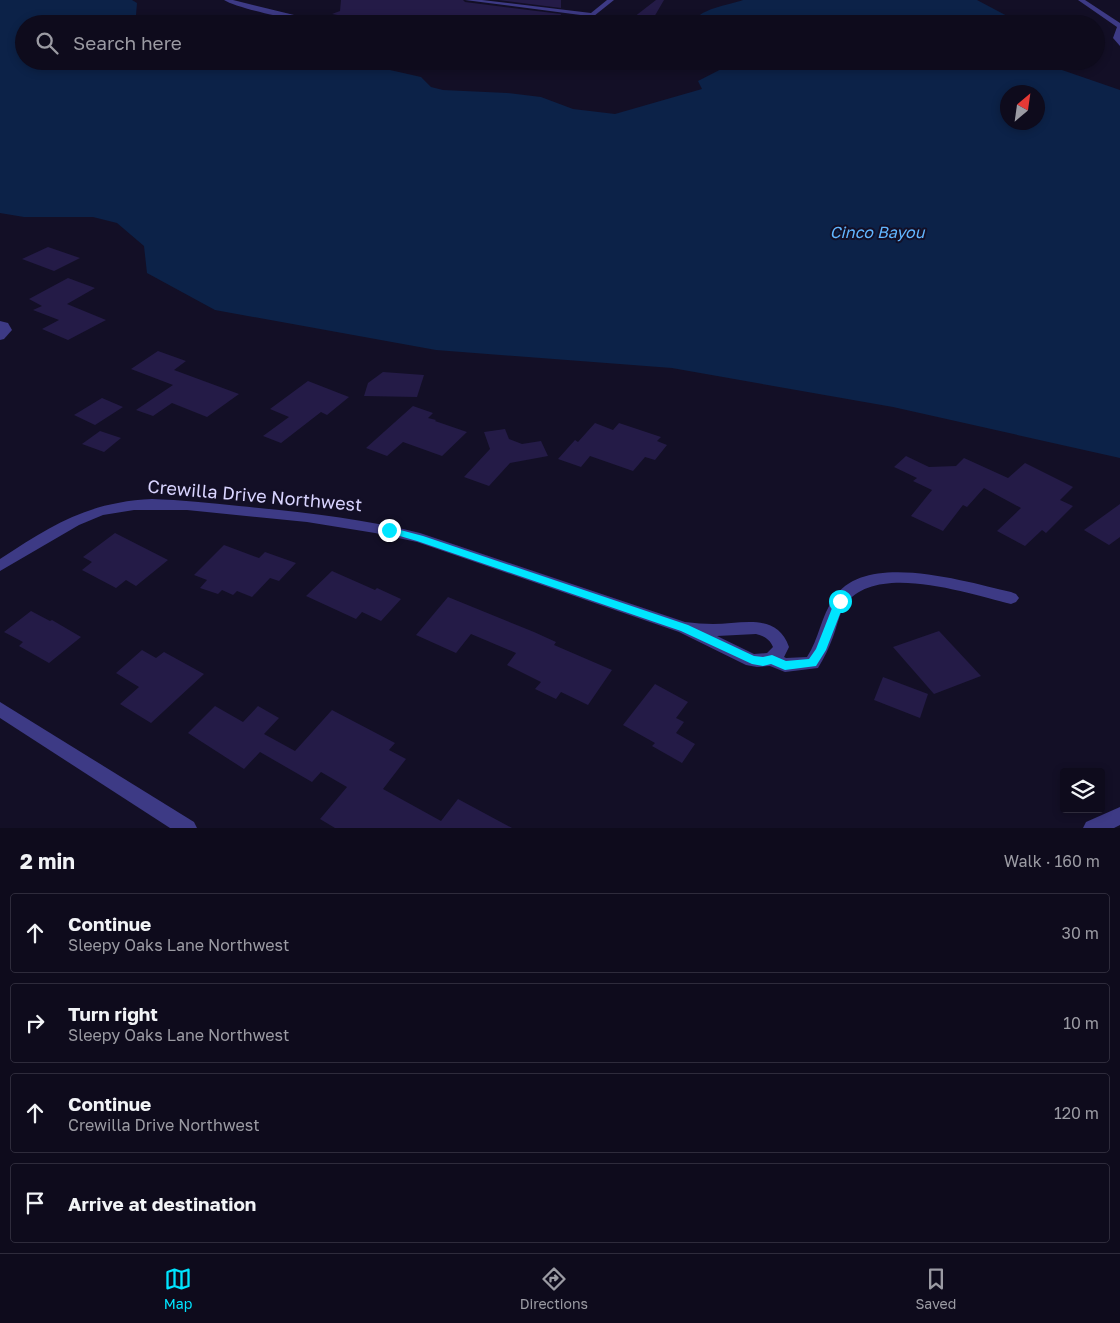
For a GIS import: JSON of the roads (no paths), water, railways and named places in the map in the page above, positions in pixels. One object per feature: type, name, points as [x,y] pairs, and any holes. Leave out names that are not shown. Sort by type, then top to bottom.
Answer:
[{"type":"street","points":[[227,0],[244,6],[286,15]]},
{"type":"street","points":[[468,0],[592,15],[612,0]]},
{"type":"street","points":[[1082,0],[1104,15]]},
{"type":"street","points":[[1105,16],[1120,26],[1116,40],[1120,44]]},
{"type":"street","points":[[0,324],[4,325],[6,330],[0,338]]},
{"type":"street","name":"Crewilla Drive Northwest","points":[[0,566],[60,528],[99,512],[129,505],[148,504],[209,508],[335,520],[420,538],[684,628],[752,660],[763,662],[772,659],[778,655],[781,647],[778,638],[767,630],[756,628],[713,630],[684,628]]},
{"type":"street","points":[[772,659],[785,665],[812,663],[821,650],[840,601],[850,588],[861,582],[880,578],[901,577],[930,581],[1011,598]]},
{"type":"street","points":[[0,709],[187,828]]},
{"type":"street","points":[[1093,828],[1120,816]]},
{"type":"water","name":"Cinco Bayou","points":[[0,0],[132,0],[137,3],[136,15],[15,15],[15,70],[390,70],[421,77],[431,87],[443,90],[507,93],[541,97],[573,109],[615,114],[702,89],[698,81],[719,70],[1062,70],[1120,90],[1120,458],[893,407],[672,368],[436,350],[215,310],[147,273],[144,246],[117,223],[93,217],[24,217],[0,213]]},
{"type":"water","points":[[743,0],[977,0],[1005,15],[700,15],[714,8]]}]
